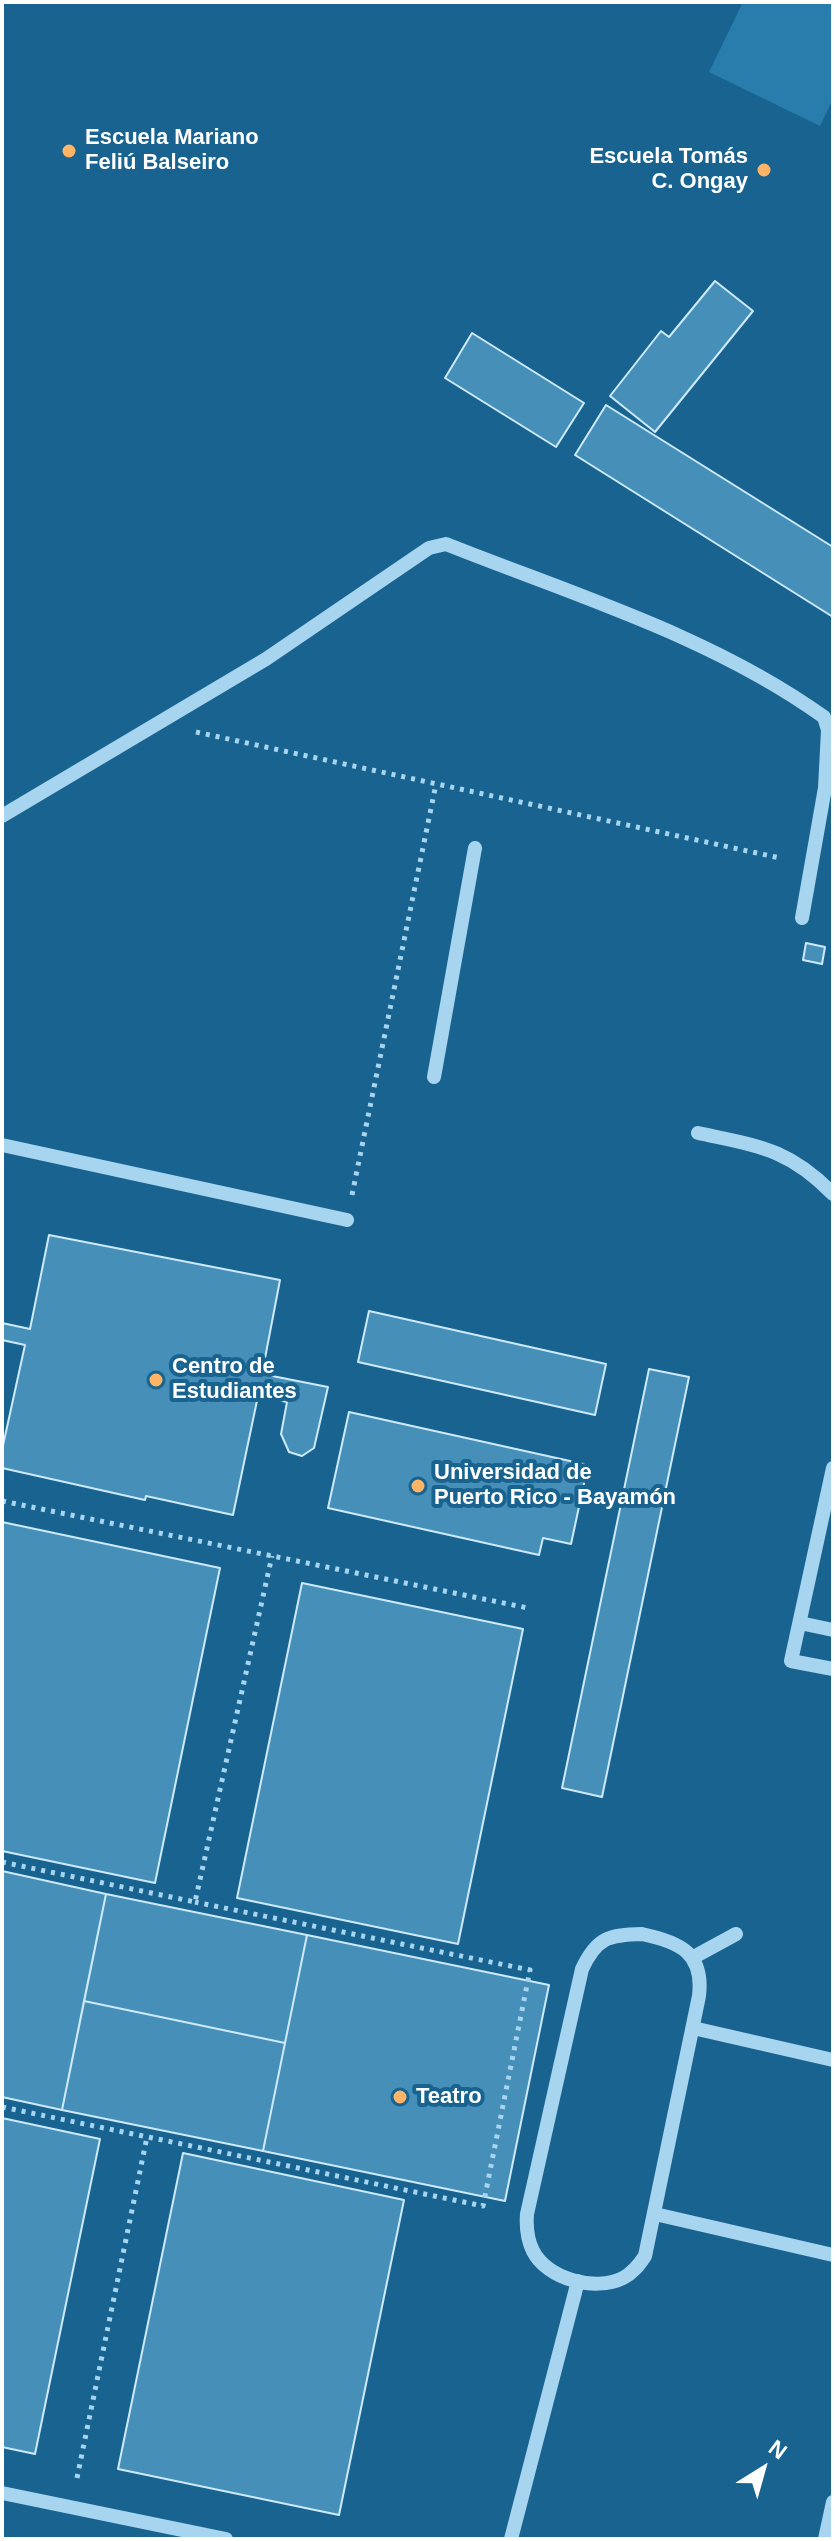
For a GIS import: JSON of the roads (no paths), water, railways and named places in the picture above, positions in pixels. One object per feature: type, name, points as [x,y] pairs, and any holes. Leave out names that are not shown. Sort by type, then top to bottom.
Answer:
[{"type":"street","points":[[2,816],[266,659],[429,548],[446,544],[705,646],[791,693],[824,717],[828,730],[825,788],[802,918]]},
{"type":"street","points":[[434,1077],[475,848]]},
{"type":"street","points":[[698,1133],[765,1147],[799,1163],[833,1194]]},
{"type":"street","points":[[2,1145],[347,1220]]},
{"type":"street","points":[[833,1468],[791,1661],[833,1669]]},
{"type":"street","points":[[800,1623],[833,1630]]},
{"type":"street","points":[[642,1934],[675,1943],[692,1958],[700,1984],[693,2028],[645,2256],[636,2269],[621,2279],[603,2283],[578,2281],[556,2274],[534,2253],[526,2229],[530,2199],[582,1969],[599,1943],[617,1935],[642,1934]]},
{"type":"street","points":[[692,1958],[736,1934]]},
{"type":"street","points":[[693,2028],[833,2060]]},
{"type":"street","points":[[655,2214],[833,2255]]},
{"type":"street","points":[[511,2539],[578,2281]]},
{"type":"street","points":[[2,2493],[226,2539]]},
{"type":"street","points":[[825,2539],[833,2502]]},
{"type":"place","name":"Escuela Mariano Feliú Balseiro","points":[[69,151]]},
{"type":"place","name":"Escuela Tomás C. Ongay","points":[[764,170]]},
{"type":"place","name":"Centro de Estudiantes","points":[[156,1380]]},
{"type":"place","name":"Universidad de Puerto Rico - Bayamón","points":[[418,1486]]},
{"type":"place","name":"Teatro","points":[[400,2097]]}]
